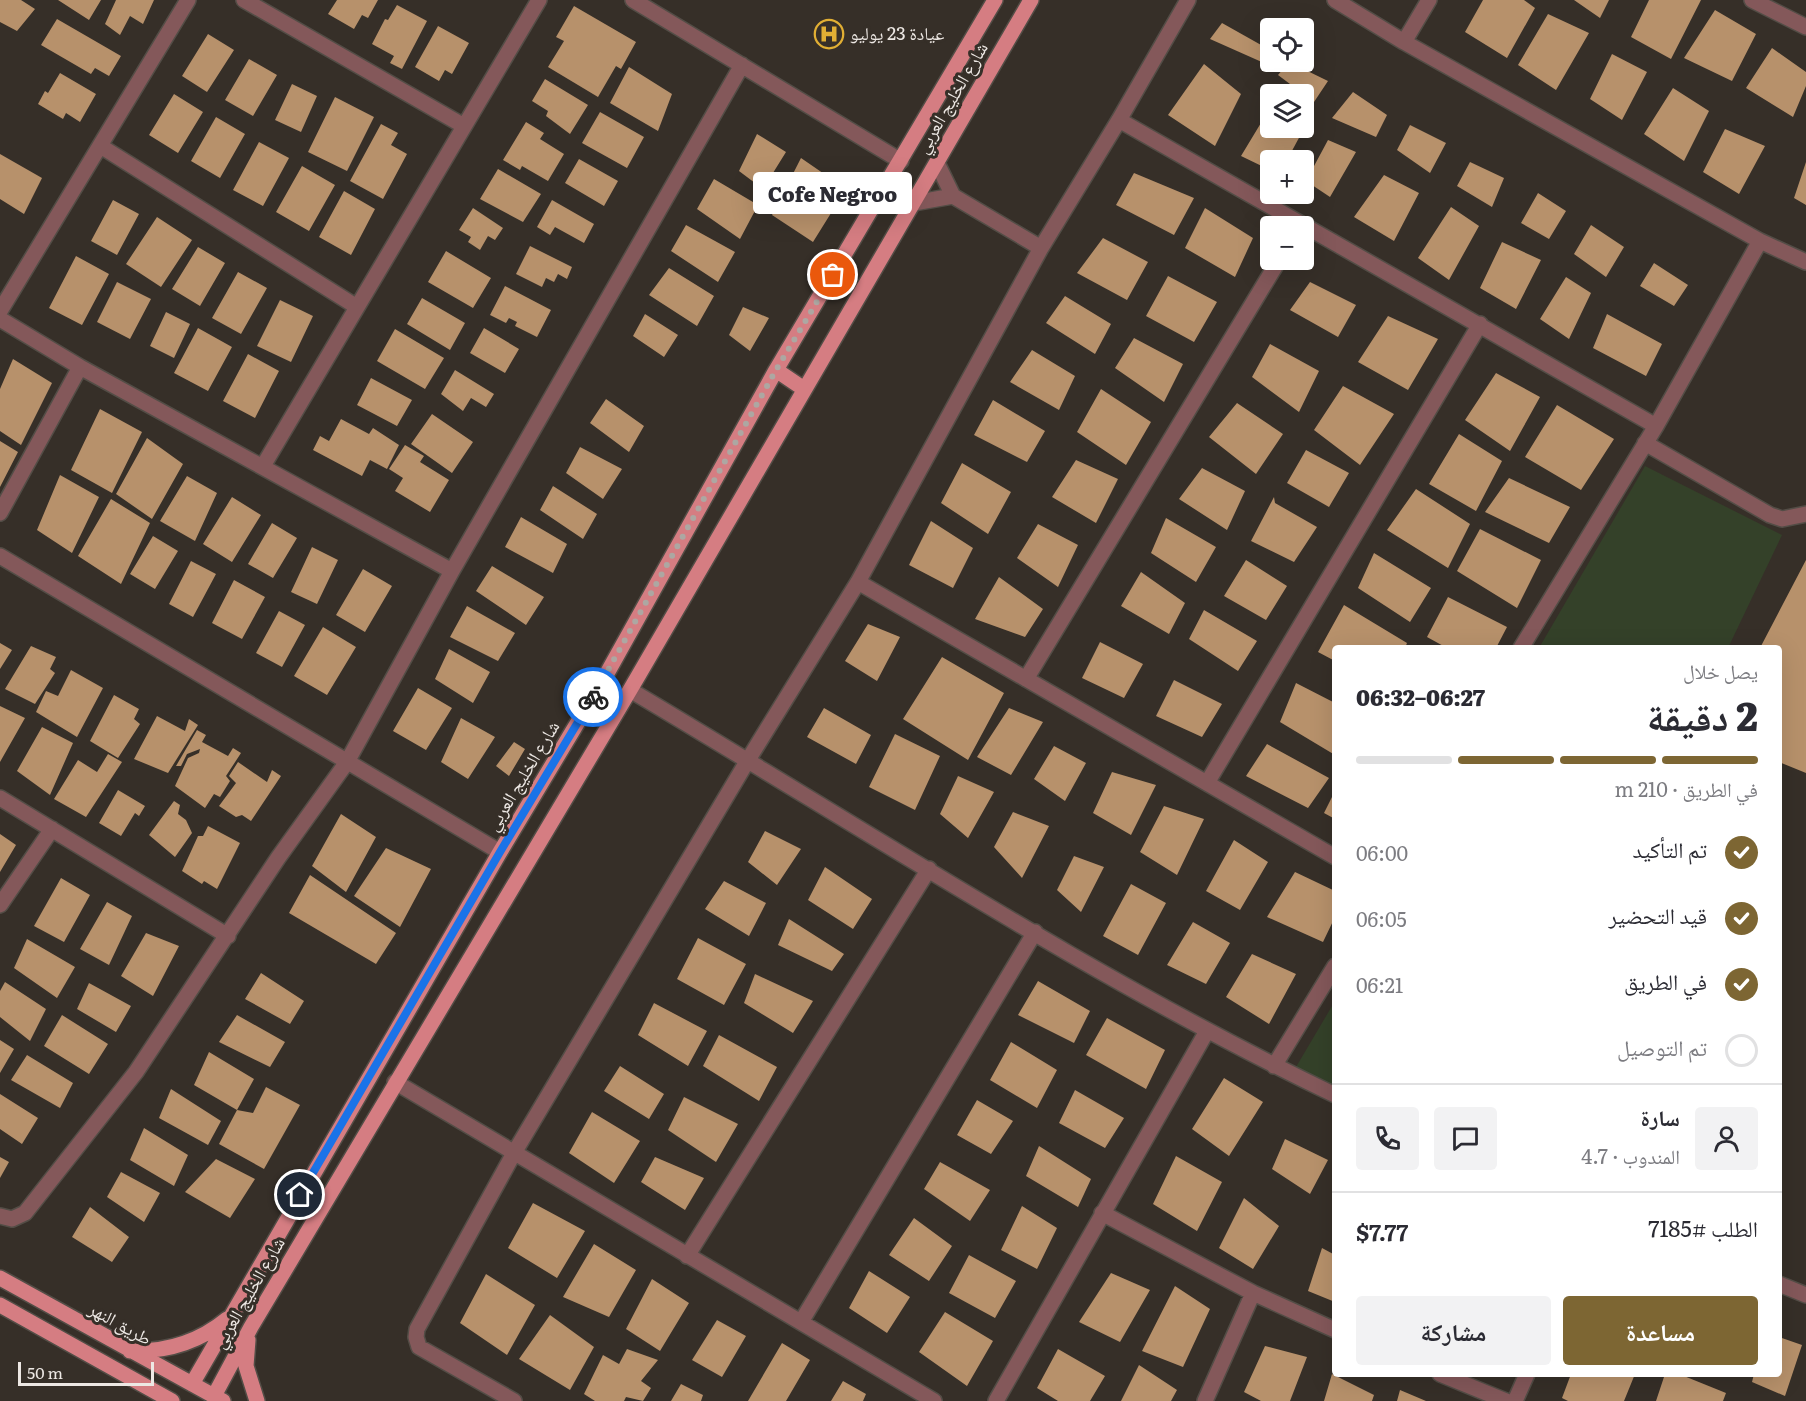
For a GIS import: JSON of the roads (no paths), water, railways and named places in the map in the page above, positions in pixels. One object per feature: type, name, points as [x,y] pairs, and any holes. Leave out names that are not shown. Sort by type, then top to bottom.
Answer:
[{"type":"main road","name":"شارع الخليج العربي","points":[[192,1384],[500,852],[605,677],[776,370],[902,161],[995,0]]},
{"type":"main road","name":"شارع الخليج العربي","points":[[218,1398],[251,1327],[630,690],[1031,0]]},
{"type":"main road","points":[[776,370],[804,389]]},
{"type":"main road","name":"طريق النهر","points":[[0,1278],[218,1398]]},
{"type":"main road","points":[[0,1305],[172,1401]]},
{"type":"main road","points":[[128,1350],[146,1351],[183,1345],[201,1337],[232,1316]]},
{"type":"main road","points":[[251,1327],[246,1366],[256,1401]]},
{"type":"street","points":[[0,311],[102,147],[188,0]]},
{"type":"street","points":[[243,0],[464,126]]},
{"type":"street","points":[[263,466],[539,0]]},
{"type":"street","points":[[633,0],[902,161]]},
{"type":"street","points":[[514,1401],[419,1347],[416,1337],[417,1329],[514,1153],[748,760],[858,582],[1041,248],[1119,120],[1188,0]]},
{"type":"street","points":[[1335,0],[1404,42],[1760,241],[1806,262]]},
{"type":"street","points":[[1404,42],[1429,0]]},
{"type":"street","points":[[1752,0],[1806,27]]},
{"type":"street","points":[[0,1216],[12,1219],[25,1213],[126,1086],[278,858],[347,762],[452,571],[742,65]]},
{"type":"street","points":[[1119,120],[1286,216]]},
{"type":"street","points":[[102,147],[357,307]]},
{"type":"street","points":[[937,163],[953,196],[1041,248]]},
{"type":"street","points":[[914,203],[953,196]]},
{"type":"street","points":[[1314,232],[1656,426]]},
{"type":"street","points":[[1523,645],[1656,426],[1760,241]]},
{"type":"street","points":[[1026,679],[1273,270]]},
{"type":"street","points":[[0,319],[80,367],[452,571]]},
{"type":"street","points":[[1207,783],[1480,324]]},
{"type":"street","points":[[0,513],[80,367]]},
{"type":"street","points":[[1645,443],[1770,515],[1782,519],[1806,514]]},
{"type":"street","points":[[0,556],[500,852]]},
{"type":"street","points":[[858,582],[1332,855]]},
{"type":"street","points":[[630,690],[1035,932],[1207,1031],[1332,1094]]},
{"type":"street","points":[[0,798],[228,936]]},
{"type":"street","points":[[0,905],[52,829]]},
{"type":"street","points":[[687,1256],[929,869]]},
{"type":"street","points":[[801,1322],[1035,932]]},
{"type":"street","points":[[1274,1066],[1332,971]]},
{"type":"street","points":[[996,1401],[1207,1031]]},
{"type":"street","points":[[395,1082],[934,1401]]},
{"type":"street","points":[[1102,1213],[1253,1293],[1332,1329]]},
{"type":"street","points":[[1782,1285],[1806,1295]]},
{"type":"street","points":[[1205,1401],[1253,1293]]},
{"type":"street","points":[[1447,1377],[1506,1401]]},
{"type":"street","points":[[1515,1401],[1526,1377]]},
{"type":"place","name":"عيادة 23 يوليو","points":[[829,34]]},
{"type":"place","name":"Cofe Negroo","points":[[833,275]]}]
